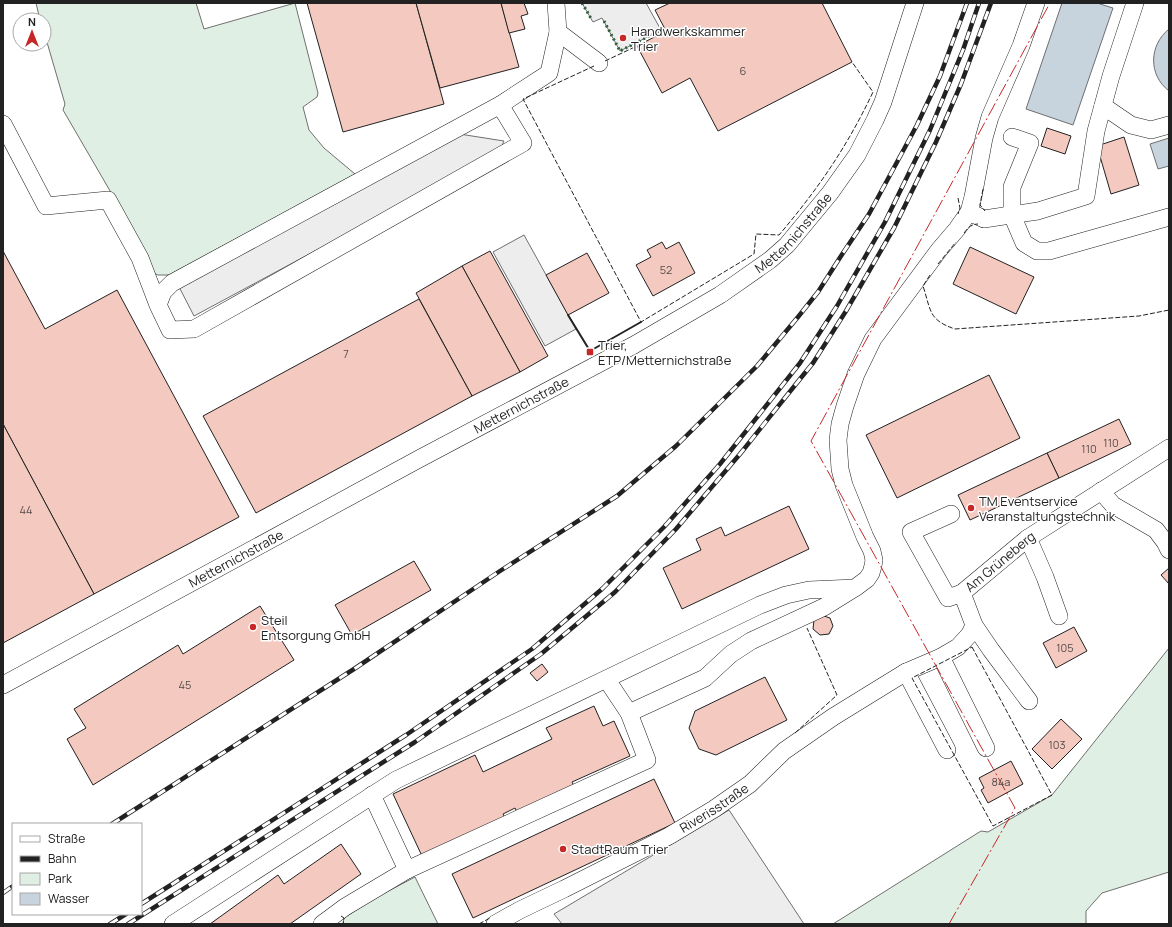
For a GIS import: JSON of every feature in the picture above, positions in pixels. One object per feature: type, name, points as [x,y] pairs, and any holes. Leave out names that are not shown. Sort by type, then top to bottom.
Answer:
[{"type":"street","points":[[158,305],[163,292],[172,283],[500,104],[549,73],[558,32],[556,3]]},
{"type":"street","name":"Metternichstraße","points":[[3,685],[430,453],[634,345],[720,295],[770,260],[787,245],[830,194],[857,155],[883,102],[915,3]]},
{"type":"street","points":[[629,713],[705,678],[731,654],[750,641],[824,607],[867,579],[873,566],[874,560],[872,551],[844,485],[840,469],[838,440],[840,424],[845,406],[856,374],[873,339],[969,212],[988,124],[1021,46],[1036,3]]},
{"type":"street","points":[[969,212],[984,219],[1038,211],[1086,196],[1096,131],[1135,3]]},
{"type":"street","points":[[558,32],[599,63]]},
{"type":"street","points":[[3,124],[9,150],[46,206],[108,200],[140,258],[158,305],[170,330],[194,329],[522,143],[500,104]]},
{"type":"street","points":[[1103,106],[1131,125],[1151,130],[1169,125]]},
{"type":"street","points":[[1012,137],[1030,143],[1012,187],[1012,215],[1024,243],[1037,251],[1049,251],[1169,217]]},
{"type":"street","name":"Am Grüneberg","points":[[1029,701],[974,625],[962,593],[1028,538],[1169,448]]},
{"type":"street","points":[[1101,491],[1113,505],[1156,530],[1169,550]]},
{"type":"street","points":[[951,514],[911,532],[948,598],[962,593]]},
{"type":"street","points":[[1028,538],[1045,577],[1059,616]]},
{"type":"street","points":[[173,924],[396,780],[607,680],[760,605],[786,595],[809,590],[854,588]]},
{"type":"street","points":[[947,750],[901,675],[941,657],[958,647],[970,634],[974,625]]},
{"type":"street","points":[[941,657],[986,748]]},
{"type":"street","name":"Riverisstraße","points":[[495,924],[520,910],[669,836],[714,809],[750,784],[792,745],[833,717],[901,675]]},
{"type":"street","points":[[322,924],[345,907],[407,870],[647,760],[629,713],[607,680]]},
{"type":"street","points":[[372,795],[407,870]]},
{"type":"green space","points":[[36,3],[196,3],[204,29],[295,3],[318,93],[317,97],[303,107],[309,130],[324,148],[355,174],[169,275],[158,275],[153,273],[120,208],[63,110],[65,104],[50,52],[52,52],[52,12],[38,12]]},
{"type":"green space","points":[[1169,648],[1169,872],[1102,893],[1086,911],[1086,924],[833,924],[981,831],[988,832],[1052,795]]},
{"type":"green space","points":[[415,877],[438,924],[343,924],[344,918],[375,898]]},
{"type":"shaded area","name":"Handwerkskammer Trier","points":[[582,3],[646,3],[661,30],[620,51],[602,18],[593,22]]},
{"type":"shaded area","points":[[453,133],[504,141],[499,152],[194,316],[177,283]]},
{"type":"shaded area","points":[[524,235],[576,329],[545,346],[493,252]]},
{"type":"shaded area","points":[[729,810],[804,924],[562,924],[554,914]]},
{"type":"water","points":[[1062,3],[1097,3],[1113,8],[1073,125],[1026,109]]},
{"type":"water","points":[[1169,29],[1169,91],[1157,77],[1154,69],[1154,60],[1158,43]]},
{"type":"water","points":[[1169,138],[1169,166],[1158,169],[1150,144]]},
{"type":"building","points":[[307,3],[416,3],[444,104],[343,132]]},
{"type":"building","points":[[416,3],[501,3],[519,67],[440,88]]},
{"type":"building","points":[[501,3],[524,3],[528,14],[521,16],[525,29],[509,33]]},
{"type":"building","points":[[670,3],[822,3],[852,62],[718,131],[690,78],[662,93],[637,46],[666,31],[655,10]]},
{"type":"building","points":[[1047,128],[1071,136],[1065,154],[1041,146]]},
{"type":"building","points":[[1124,137],[1139,185],[1111,194],[1097,146]]},
{"type":"building","points":[[662,242],[666,249],[679,242],[695,273],[653,296],[636,265],[651,257],[647,250]]},
{"type":"building","points":[[970,247],[1034,277],[1016,314],[953,284]]},
{"type":"building","points":[[3,251],[45,329],[117,290],[239,517],[94,594],[3,424]]},
{"type":"building","points":[[490,251],[548,356],[520,372],[462,266]]},
{"type":"building","points":[[587,253],[609,293],[568,315],[546,275]]},
{"type":"building","points":[[462,266],[520,372],[472,396],[416,293]]},
{"type":"building","points":[[419,299],[472,396],[256,513],[203,416]]},
{"type":"building","points":[[989,375],[1020,438],[897,498],[866,435]]},
{"type":"building","points":[[1119,419],[1131,444],[1059,478],[1047,453]]},
{"type":"building","points":[[3,424],[94,594],[3,643]]},
{"type":"building","points":[[1047,453],[1059,478],[970,520],[958,495]]},
{"type":"building","points":[[789,506],[809,549],[682,609],[663,568],[701,550],[696,539],[721,527],[725,536]]},
{"type":"building","points":[[414,561],[431,590],[352,635],[335,605]]},
{"type":"building","points":[[1169,568],[1169,584],[1161,575]]},
{"type":"building","points":[[260,606],[294,660],[93,785],[67,739],[86,728],[74,709],[178,645],[183,654]]},
{"type":"building","points":[[821,615],[830,618],[833,626],[829,634],[820,635],[813,629],[814,620]]},
{"type":"building","points":[[1074,627],[1087,651],[1056,668],[1043,643]]},
{"type":"building","points":[[542,664],[548,672],[537,681],[530,673]]},
{"type":"building","points":[[765,677],[787,720],[716,755],[699,749],[689,728],[695,711]]},
{"type":"building","points":[[594,706],[603,726],[614,721],[630,756],[572,782],[574,786],[517,812],[515,808],[503,814],[505,818],[422,856],[393,794],[475,755],[483,772],[552,739],[546,728]]},
{"type":"building","points":[[1061,719],[1082,739],[1052,769],[1032,749]]},
{"type":"building","points":[[1011,761],[1023,784],[988,803],[981,790],[984,788],[979,778]]},
{"type":"building","name":"StadtRaum Trier","points":[[654,779],[675,823],[473,918],[452,874]]},
{"type":"building","points":[[341,844],[361,874],[290,924],[210,924],[278,875],[284,884]]},
{"type":"railway","points":[[114,823],[354,669],[500,571],[617,496],[676,446],[757,366],[818,292],[869,214],[917,125],[940,76],[967,3]]},
{"type":"railway","points":[[142,903],[406,735],[532,649],[602,589],[664,527],[720,464],[800,363],[837,306],[885,222],[930,130],[963,50],[979,3]]},
{"type":"railway","points":[[128,924],[415,742],[541,654],[615,592],[676,529],[740,454],[813,363],[846,311],[894,228],[936,142],[961,84],[991,3]]},
{"type":"railway","points":[[3,893],[12,887]]},
{"type":"railway","points":[[110,924],[124,915]]},
{"type":"hedge","points":[[582,3],[592,20]]},
{"type":"hedge","points":[[604,21],[620,51],[661,30]]},
{"type":"fence","points":[[605,61],[637,46]]},
{"type":"fence","points":[[594,66],[523,99],[641,322],[754,254],[756,234],[779,235],[793,218],[831,167],[853,131],[873,92],[852,62]]},
{"type":"fence","points":[[983,189],[980,205],[985,211]]},
{"type":"fence","points":[[958,198],[960,208],[958,214]]},
{"type":"fence","points":[[964,233],[968,228],[978,224]]},
{"type":"fence","points":[[938,264],[956,242]]},
{"type":"fence","points":[[930,275],[923,286],[932,313],[940,322],[955,329],[1139,316],[1169,310]]},
{"type":"fence","points":[[795,733],[837,695],[807,628]]},
{"type":"fence","points":[[972,647],[1052,795],[993,826],[912,678],[972,647]]},
{"type":"fence","points":[[341,916],[344,918],[343,924]]},
{"type":"fence","points":[[479,924],[490,918]]},
{"type":"wall","points":[[568,315],[590,351],[641,322]]},
{"type":"power","points":[[949,924],[1015,808],[811,441],[1050,3]]},
{"type":"place","name":"Handwerkskammer Trier","points":[[623,38]]},
{"type":"place","name":"Trier, ETP/Metternichstraße","points":[[590,352]]},
{"type":"place","name":"TM Eventservice Veranstaltungstechnik","points":[[971,508]]},
{"type":"place","name":"Steil Entsorgung GmbH","points":[[253,627]]},
{"type":"place","name":"StadtRaum Trier","points":[[563,849]]}]
